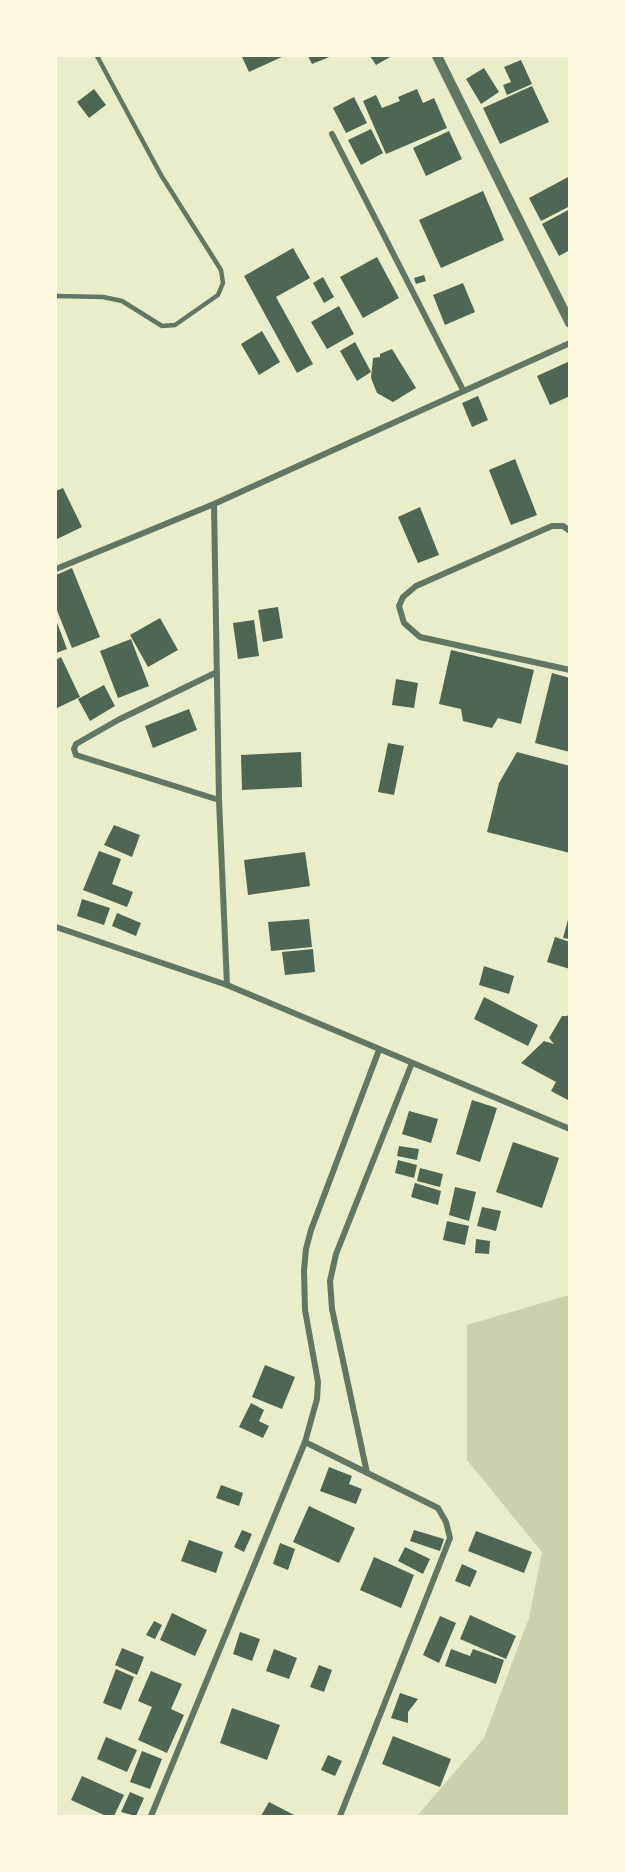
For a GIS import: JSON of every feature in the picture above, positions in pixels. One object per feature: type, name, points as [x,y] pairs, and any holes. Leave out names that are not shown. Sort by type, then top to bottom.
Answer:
[{"type":"street","points":[[437,56],[570,323]]},
{"type":"street","points":[[332,134],[463,390]]},
{"type":"street","points":[[56,569],[214,504],[570,343]]},
{"type":"street","points":[[214,504],[219,800],[227,985]]},
{"type":"street","points":[[570,531],[563,526],[552,526],[416,586],[403,597],[399,606],[404,622],[420,637],[570,670]]},
{"type":"street","points":[[217,672],[118,720],[76,744],[74,749],[76,755],[219,800]]},
{"type":"street","points":[[56,927],[227,985],[570,1129]]},
{"type":"street","points":[[151,1816],[304,1442],[317,1399],[318,1383],[304,1300],[306,1249],[311,1230],[379,1050]]},
{"type":"street","points":[[367,1473],[332,1309],[330,1281],[336,1254],[412,1063]]},
{"type":"street","points":[[304,1442],[438,1508],[446,1522],[450,1538],[340,1816]]},
{"type":"lane","points":[[56,296],[103,297],[122,301],[162,326],[175,325],[218,295],[223,283],[221,270],[161,175],[97,56]]},
{"type":"green space","points":[[569,1295],[569,1816],[417,1816],[484,1738],[529,1618],[542,1552],[467,1460],[467,1325]]},
{"type":"building","points":[[284,56],[249,72],[242,57]]},
{"type":"building","points":[[308,56],[332,56],[312,64]]},
{"type":"building","points":[[370,56],[392,56],[376,65]]},
{"type":"building","points":[[521,60],[532,84],[507,95],[503,85],[511,82],[504,67]]},
{"type":"building","points":[[484,68],[499,92],[481,104],[466,79]]},
{"type":"building","points":[[532,86],[549,122],[500,144],[483,108]]},
{"type":"building","points":[[94,89],[106,105],[89,118],[77,102]]},
{"type":"building","points":[[417,89],[423,103],[434,98],[447,128],[386,154],[363,101],[376,95],[382,108],[400,101],[398,97]]},
{"type":"building","points":[[354,97],[367,123],[346,133],[333,108]]},
{"type":"building","points":[[371,129],[383,153],[361,165],[348,140]]},
{"type":"building","points":[[449,131],[462,159],[426,176],[413,148]]},
{"type":"building","points":[[570,176],[570,206],[541,221],[529,198]]},
{"type":"building","points":[[483,191],[504,240],[441,268],[419,220]]},
{"type":"building","points":[[570,209],[570,250],[559,256],[542,224]]},
{"type":"building","points":[[293,248],[310,278],[276,297],[313,364],[297,373],[244,276]]},
{"type":"building","points":[[377,257],[399,298],[363,318],[340,277]]},
{"type":"building","points":[[424,275],[426,281],[416,284],[414,278]]},
{"type":"building","points":[[323,277],[334,297],[324,303],[313,283]]},
{"type":"building","points":[[463,283],[475,312],[445,325],[433,295]]},
{"type":"building","points":[[339,306],[354,334],[327,349],[311,322]]},
{"type":"building","points":[[262,331],[280,362],[259,375],[241,344]]},
{"type":"building","points":[[355,342],[371,372],[357,381],[340,351]]},
{"type":"building","points":[[392,349],[416,388],[393,402],[377,393],[371,378],[373,358],[380,357],[380,354]]},
{"type":"building","points":[[570,361],[570,396],[550,405],[537,376]]},
{"type":"building","points":[[478,396],[488,420],[472,427],[462,403]]},
{"type":"building","points":[[515,459],[537,515],[511,525],[489,470]]},
{"type":"building","points":[[63,488],[82,527],[57,539],[56,491]]},
{"type":"building","points":[[420,507],[439,555],[418,563],[398,517]]},
{"type":"building","points":[[72,568],[100,637],[72,648],[56,608],[56,575]]},
{"type":"building","points":[[278,607],[283,638],[263,642],[258,610]]},
{"type":"building","points":[[160,618],[178,650],[148,667],[130,635]]},
{"type":"building","points":[[56,620],[67,649],[56,653]]},
{"type":"building","points":[[254,620],[259,656],[238,659],[233,623]]},
{"type":"building","points":[[131,639],[149,686],[118,698],[100,651]]},
{"type":"building","points":[[451,650],[534,670],[521,724],[498,718],[492,728],[463,721],[461,709],[439,704]]},
{"type":"building","points":[[61,657],[80,697],[57,708],[56,660]]},
{"type":"building","points":[[552,673],[570,678],[570,752],[535,743]]},
{"type":"building","points":[[396,679],[418,683],[414,708],[392,705]]},
{"type":"building","points":[[104,685],[115,706],[90,721],[78,699]]},
{"type":"building","points":[[189,709],[197,730],[153,748],[145,726]]},
{"type":"building","points":[[388,743],[404,746],[394,795],[378,792]]},
{"type":"building","points":[[301,752],[302,787],[242,790],[241,755]]},
{"type":"building","points":[[517,752],[570,766],[570,853],[487,832],[499,783]]},
{"type":"building","points":[[114,825],[140,835],[132,857],[104,845]]},
{"type":"building","points":[[99,851],[121,859],[112,884],[133,892],[127,907],[83,890]]},
{"type":"building","points":[[305,852],[310,886],[248,895],[244,860]]},
{"type":"building","points":[[82,899],[110,908],[104,925],[77,916]]},
{"type":"building","points":[[117,913],[141,923],[136,936],[112,926]]},
{"type":"building","points":[[570,916],[570,939],[563,938]]},
{"type":"building","points":[[309,919],[312,947],[271,951],[268,922]]},
{"type":"building","points":[[555,937],[570,942],[570,969],[547,962]]},
{"type":"building","points":[[313,949],[315,972],[285,975],[282,952]]},
{"type":"building","points":[[484,966],[514,976],[509,994],[479,985]]},
{"type":"building","points":[[484,997],[538,1025],[528,1046],[474,1019]]},
{"type":"building","points":[[570,1013],[570,1101],[551,1091],[556,1082],[521,1063],[544,1041],[554,1044],[549,1038],[562,1016]]},
{"type":"building","points":[[472,1100],[497,1108],[480,1162],[456,1154]]},
{"type":"building","points":[[409,1111],[438,1119],[431,1143],[402,1134]]},
{"type":"building","points":[[513,1142],[559,1158],[542,1208],[496,1192]]},
{"type":"building","points":[[399,1146],[419,1149],[417,1160],[397,1156]]},
{"type":"building","points":[[398,1160],[417,1165],[414,1178],[395,1173]]},
{"type":"building","points":[[420,1168],[443,1174],[440,1187],[417,1181]]},
{"type":"building","points":[[415,1183],[441,1191],[438,1205],[411,1197]]},
{"type":"building","points":[[455,1187],[476,1192],[469,1221],[449,1215]]},
{"type":"building","points":[[482,1207],[501,1211],[496,1231],[477,1226]]},
{"type":"building","points":[[447,1221],[469,1226],[465,1245],[443,1240]]},
{"type":"building","points":[[476,1239],[490,1241],[489,1254],[475,1253]]},
{"type":"building","points":[[265,1365],[295,1377],[282,1409],[252,1397]]},
{"type":"building","points":[[251,1403],[264,1410],[259,1421],[269,1426],[263,1438],[239,1427]]},
{"type":"building","points":[[329,1467],[352,1476],[349,1484],[362,1489],[356,1504],[320,1491]]},
{"type":"building","points":[[221,1485],[243,1493],[239,1506],[216,1498]]},
{"type":"building","points":[[309,1506],[355,1528],[339,1563],[293,1542]]},
{"type":"building","points":[[242,1530],[252,1534],[244,1552],[234,1547]]},
{"type":"building","points":[[414,1530],[444,1539],[440,1551],[410,1541]]},
{"type":"building","points":[[476,1531],[532,1552],[524,1573],[468,1551]]},
{"type":"building","points":[[189,1540],[223,1552],[216,1573],[181,1561]]},
{"type":"building","points":[[280,1543],[295,1549],[288,1570],[273,1564]]},
{"type":"building","points":[[405,1547],[430,1559],[423,1574],[398,1561]]},
{"type":"building","points":[[374,1557],[414,1575],[401,1608],[360,1590]]},
{"type":"building","points":[[462,1564],[477,1571],[470,1587],[455,1581]]},
{"type":"building","points":[[172,1613],[207,1630],[195,1656],[160,1640]]},
{"type":"building","points":[[470,1615],[516,1636],[506,1659],[460,1639]]},
{"type":"building","points":[[440,1616],[456,1623],[439,1663],[423,1655]]},
{"type":"building","points":[[154,1621],[162,1625],[155,1639],[146,1635]]},
{"type":"building","points":[[240,1632],[260,1639],[252,1661],[233,1654]]},
{"type":"building","points":[[122,1648],[144,1657],[137,1675],[115,1665]]},
{"type":"building","points":[[274,1649],[297,1658],[289,1679],[266,1671]]},
{"type":"building","points":[[451,1649],[470,1656],[473,1649],[504,1660],[496,1684],[445,1666]]},
{"type":"building","points":[[319,1665],[332,1670],[324,1692],[310,1687]]},
{"type":"building","points":[[116,1669],[134,1677],[121,1710],[103,1703]]},
{"type":"building","points":[[151,1671],[182,1684],[171,1709],[184,1715],[167,1753],[138,1740],[152,1707],[138,1701]]},
{"type":"building","points":[[400,1693],[418,1699],[408,1712],[408,1723],[391,1718]]},
{"type":"building","points":[[232,1708],[280,1725],[267,1760],[220,1743]]},
{"type":"building","points":[[393,1736],[451,1759],[440,1787],[382,1764]]},
{"type":"building","points":[[106,1737],[137,1750],[127,1772],[97,1759]]},
{"type":"building","points":[[142,1751],[162,1759],[150,1789],[130,1782]]},
{"type":"building","points":[[328,1755],[342,1761],[335,1776],[321,1770]]},
{"type":"building","points":[[82,1776],[124,1795],[114,1816],[106,1816],[71,1800]]},
{"type":"building","points":[[130,1792],[144,1798],[136,1816],[121,1812]]},
{"type":"building","points":[[269,1802],[296,1816],[261,1816]]}]
